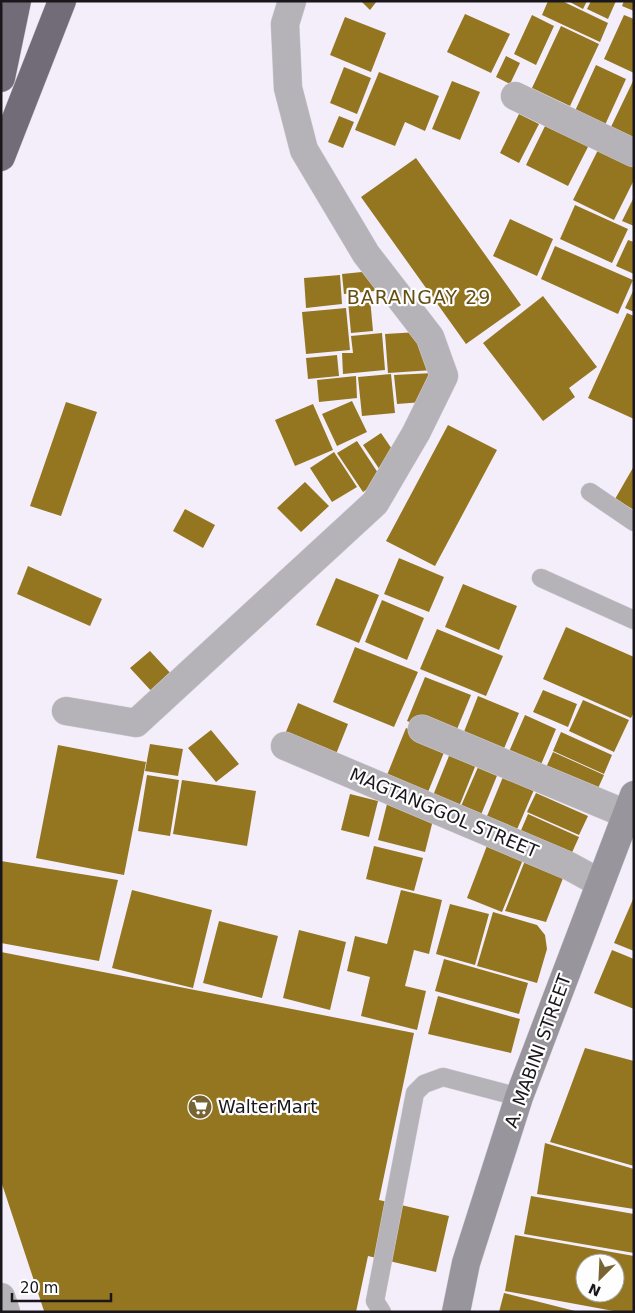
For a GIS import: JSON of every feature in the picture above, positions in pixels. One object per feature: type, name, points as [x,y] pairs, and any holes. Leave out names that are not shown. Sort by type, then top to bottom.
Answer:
[{"type":"highway","points":[[1,6],[3,1]]},
{"type":"highway","points":[[1,78],[17,1]]},
{"type":"highway","points":[[1,157],[62,1]]},
{"type":"main road","name":"A. MABINI STREET","points":[[456,1312],[466,1263],[519,1098],[630,805]]},
{"type":"street","points":[[66,711],[136,723],[375,503],[416,433],[444,376],[430,337],[366,254],[304,150],[288,88],[285,24],[292,1]]},
{"type":"street","points":[[515,96],[634,153]]},
{"type":"street","points":[[422,729],[630,805]]},
{"type":"street","name":"MAGTANGGOL STREET","points":[[286,746],[570,866],[600,884]]},
{"type":"street","points":[[1,1297],[6,1312]]},
{"type":"lane","points":[[590,492],[634,522]]},
{"type":"lane","points":[[541,578],[634,620]]},
{"type":"lane","points":[[382,1312],[375,1301],[415,1093],[424,1084],[442,1077],[519,1098]]},
{"type":"building","points":[[361,1],[377,1],[370,10]]},
{"type":"building","points":[[548,1],[562,1],[608,23],[600,42],[542,15]]},
{"type":"building","points":[[568,1],[587,1],[583,9]]},
{"type":"building","points":[[591,1],[616,1],[608,19],[587,9]]},
{"type":"building","points":[[624,1],[634,1],[634,11],[622,6]]},
{"type":"building","points":[[465,14],[510,34],[491,73],[447,52]]},
{"type":"building","points":[[532,15],[554,26],[536,65],[514,54]]},
{"type":"building","points":[[624,15],[634,19],[634,73],[604,59]]},
{"type":"building","points":[[345,17],[386,33],[371,72],[330,55]]},
{"type":"building","points":[[561,26],[599,44],[570,106],[532,88]]},
{"type":"building","points":[[506,56],[520,63],[510,84],[496,77]]},
{"type":"building","points":[[596,65],[626,79],[605,125],[575,111]]},
{"type":"building","points":[[344,67],[371,78],[357,114],[330,103]]},
{"type":"building","points":[[379,72],[439,96],[425,131],[405,122],[395,146],[355,130]]},
{"type":"building","points":[[634,79],[634,142],[609,131]]},
{"type":"building","points":[[452,81],[480,92],[460,140],[432,129]]},
{"type":"building","points":[[519,114],[539,124],[519,163],[500,153]]},
{"type":"building","points":[[339,116],[354,122],[343,148],[328,142]]},
{"type":"building","points":[[546,124],[589,145],[568,186],[526,165]]},
{"type":"building","points":[[599,148],[634,165],[634,180],[614,220],[573,200]]},
{"type":"building","points":[[416,158],[521,305],[466,344],[361,197]]},
{"type":"building","points":[[634,197],[634,226],[622,221]]},
{"type":"building","points":[[575,205],[628,229],[612,263],[560,239]]},
{"type":"building","points":[[510,219],[553,239],[537,276],[493,256]]},
{"type":"building","points":[[628,240],[634,242],[634,274],[616,266]]},
{"type":"building","points":[[555,246],[633,280],[618,314],[541,279]]},
{"type":"building","points":[[372,271],[384,290],[344,294],[342,274]]},
{"type":"building","points":[[340,275],[342,304],[306,308],[304,278]]},
{"type":"building","points":[[634,289],[634,312],[625,308]]},
{"type":"building","points":[[543,296],[597,367],[569,388],[575,397],[543,421],[483,343]]},
{"type":"building","points":[[370,298],[373,331],[351,333],[348,301]]},
{"type":"building","points":[[346,308],[350,350],[306,354],[302,312]]},
{"type":"building","points":[[627,313],[634,316],[634,419],[588,398]]},
{"type":"building","points":[[418,332],[433,370],[388,373],[385,334]]},
{"type":"building","points":[[382,333],[385,370],[343,374],[342,353],[353,353],[351,336]]},
{"type":"building","points":[[337,355],[339,376],[308,379],[306,358]]},
{"type":"building","points":[[433,373],[423,402],[397,404],[394,375]]},
{"type":"building","points":[[391,374],[395,413],[362,416],[358,377]]},
{"type":"building","points":[[356,376],[357,398],[319,402],[317,380]]},
{"type":"building","points":[[352,401],[367,432],[337,446],[322,414]]},
{"type":"building","points":[[66,402],[97,412],[61,516],[30,506]]},
{"type":"building","points":[[313,404],[333,450],[295,466],[275,420]]},
{"type":"building","points":[[448,425],[497,450],[435,566],[386,541]]},
{"type":"building","points":[[381,433],[398,458],[380,470],[363,445]]},
{"type":"building","points":[[357,441],[382,479],[363,492],[337,453]]},
{"type":"building","points":[[334,452],[357,487],[332,502],[310,468]]},
{"type":"building","points":[[634,466],[634,510],[615,499]]},
{"type":"building","points":[[305,482],[329,506],[301,532],[277,508]]},
{"type":"building","points":[[185,509],[215,525],[203,548],[173,531]]},
{"type":"building","points":[[399,558],[444,577],[429,612],[384,594]]},
{"type":"building","points":[[28,566],[102,599],[90,626],[17,594]]},
{"type":"building","points":[[336,578],[379,595],[359,643],[316,625]]},
{"type":"building","points":[[463,584],[517,606],[499,650],[445,627]]},
{"type":"building","points":[[382,600],[424,618],[407,660],[365,642]]},
{"type":"building","points":[[566,627],[634,657],[634,712],[631,718],[543,679]]},
{"type":"building","points":[[437,629],[503,656],[486,696],[420,669]]},
{"type":"building","points":[[355,647],[418,672],[394,727],[333,702]]},
{"type":"building","points":[[150,651],[174,677],[154,694],[130,668]]},
{"type":"building","points":[[425,677],[471,695],[453,739],[407,721]]},
{"type":"building","points":[[543,690],[577,704],[568,727],[533,712]]},
{"type":"building","points":[[478,696],[519,713],[500,758],[460,742]]},
{"type":"building","points":[[583,700],[629,720],[614,752],[569,731]]},
{"type":"building","points":[[298,703],[348,724],[336,754],[285,734]]},
{"type":"building","points":[[525,715],[556,729],[537,774],[505,761]]},
{"type":"building","points":[[406,728],[447,745],[426,797],[385,780]]},
{"type":"building","points":[[211,730],[239,764],[216,782],[188,748]]},
{"type":"building","points":[[561,732],[612,755],[604,774],[553,751]]},
{"type":"building","points":[[150,744],[183,749],[178,776],[145,771]]},
{"type":"building","points":[[58,745],[146,762],[124,875],[36,858]]},
{"type":"building","points":[[453,746],[479,757],[458,809],[432,798]]},
{"type":"building","points":[[553,752],[604,775],[595,795],[544,772]]},
{"type":"building","points":[[482,758],[501,766],[478,822],[458,813]]},
{"type":"building","points":[[505,772],[536,785],[515,834],[485,821]]},
{"type":"building","points":[[147,775],[179,780],[170,836],[138,831]]},
{"type":"building","points":[[182,780],[256,791],[247,846],[173,834]]},
{"type":"building","points":[[536,793],[588,816],[579,835],[527,812]]},
{"type":"building","points":[[350,794],[378,801],[369,837],[341,830]]},
{"type":"building","points":[[388,800],[435,812],[425,852],[378,840]]},
{"type":"building","points":[[528,814],[579,837],[570,857],[519,835]]},
{"type":"building","points":[[488,843],[524,857],[502,912],[467,898]]},
{"type":"building","points":[[374,846],[423,858],[414,891],[366,879]]},
{"type":"building","points":[[526,858],[565,873],[546,922],[505,911]]},
{"type":"building","points":[[1,861],[118,880],[99,961],[1,943]]},
{"type":"building","points":[[132,890],[212,910],[193,988],[112,968]]},
{"type":"building","points":[[401,890],[442,900],[429,954],[414,950],[405,986],[426,991],[417,1030],[361,1016],[370,977],[347,971],[355,936],[387,944]]},
{"type":"building","points":[[634,897],[634,951],[614,943]]},
{"type":"building","points":[[450,904],[489,914],[475,965],[436,954]]},
{"type":"building","points":[[493,912],[537,925],[545,935],[547,949],[537,983],[477,966]]},
{"type":"building","points":[[219,921],[278,936],[262,998],[203,983]]},
{"type":"building","points":[[299,930],[346,942],[330,1010],[283,998]]},
{"type":"building","points":[[612,950],[634,959],[634,1009],[594,993]]},
{"type":"building","name":"WalterMart","points":[[1,952],[414,1033],[379,1200],[449,1216],[436,1272],[368,1256],[356,1312],[44,1311],[1,1181]]},
{"type":"building","points":[[444,959],[528,983],[519,1014],[435,991]]},
{"type":"building","points":[[438,996],[520,1019],[511,1053],[428,1034]]},
{"type":"building","points":[[585,1048],[634,1061],[634,1166],[550,1142]]},
{"type":"building","points":[[545,1143],[634,1169],[634,1209],[537,1194]]},
{"type":"building","points":[[531,1196],[634,1214],[634,1253],[524,1234]]},
{"type":"building","points":[[515,1235],[617,1253],[575,1253],[575,1303],[625,1303],[625,1254],[634,1256],[634,1312],[619,1312],[505,1291]]},
{"type":"building","points":[[504,1293],[575,1311],[575,1312],[499,1312]]},
{"type":"place","name":"WalterMart","points":[[200,1107]]},
{"type":"district","name":"BARANGAY 29","points":[[419,297]]}]
